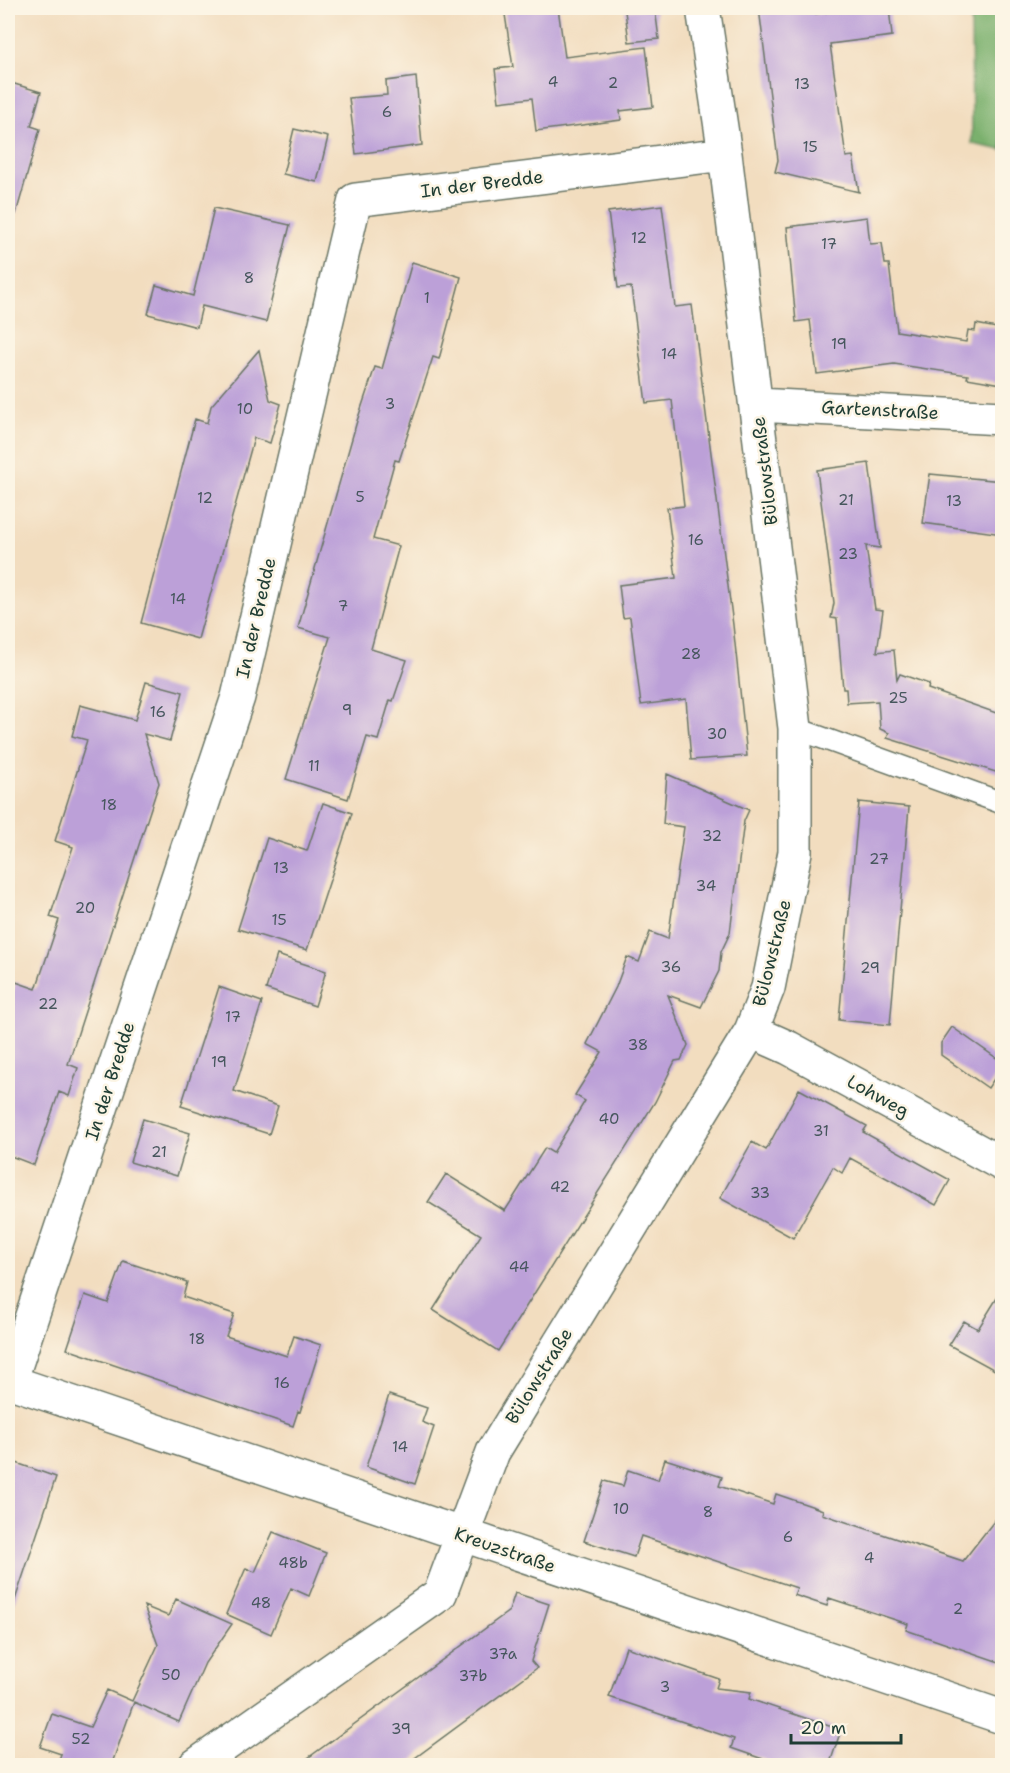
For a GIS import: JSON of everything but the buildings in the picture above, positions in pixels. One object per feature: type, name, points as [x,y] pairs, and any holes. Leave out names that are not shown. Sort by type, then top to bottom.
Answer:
[{"type":"street","name":"Bülowstraße","points":[[195,1766],[440,1594],[493,1452],[751,1031],[768,988],[795,852],[795,728],[757,405],[703,8]]},
{"type":"street","name":"In der Bredde","points":[[9,1381],[238,697],[355,200],[724,154]]},
{"type":"street","name":"Gartenstraße","points":[[757,405],[1002,417]]},
{"type":"street","name":"Lohweg","points":[[751,1031],[789,1048],[1002,1164]]},
{"type":"street","name":"Kreuzstraße","points":[[9,1381],[1002,1717]]},
{"type":"lane","points":[[795,728],[1002,803]]},
{"type":"green space","points":[[971,8],[1002,8],[1002,150],[972,144]]}]
